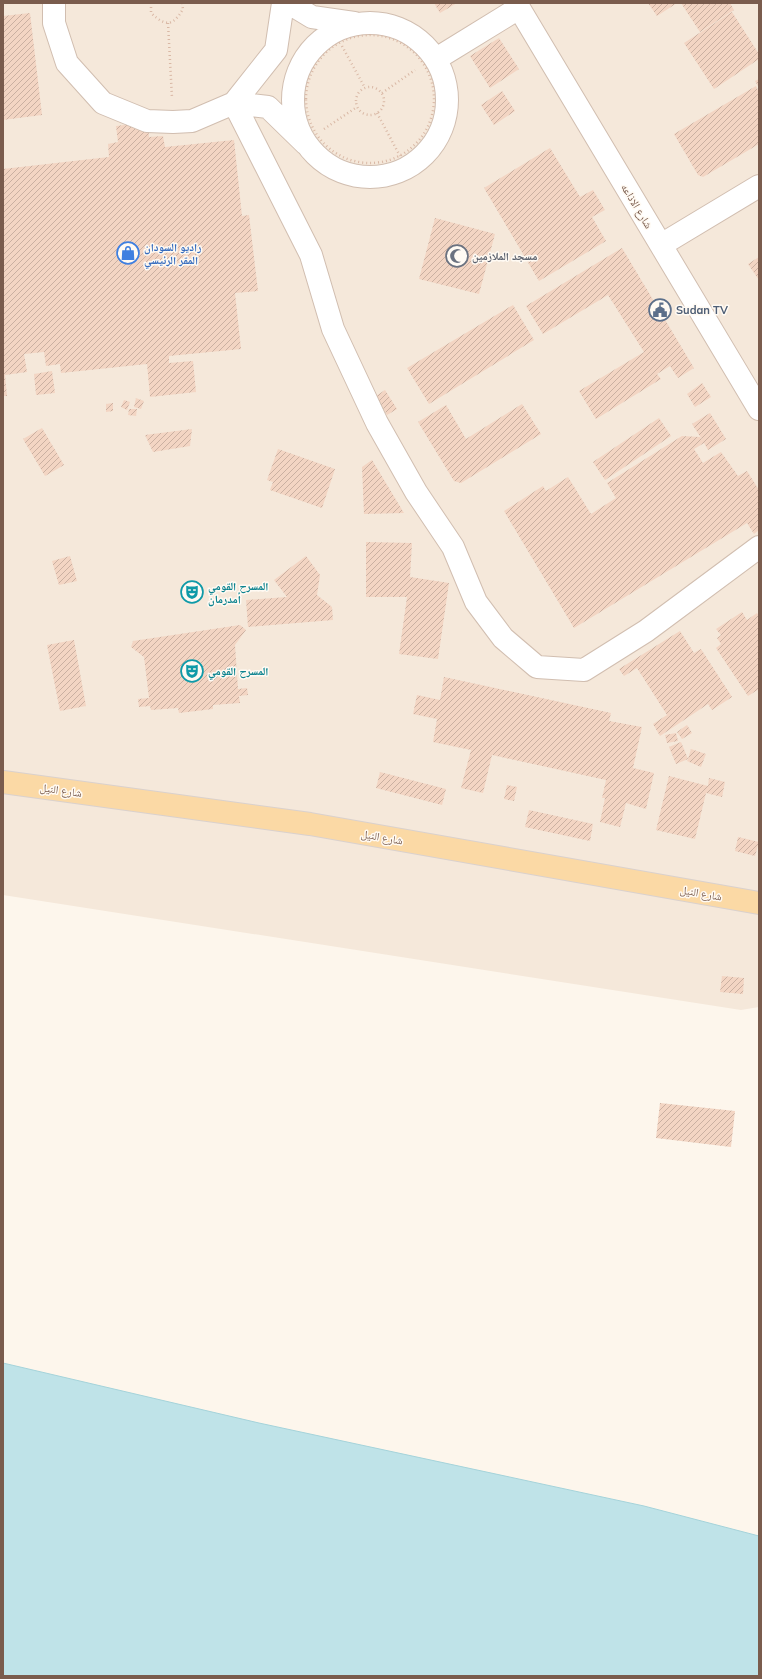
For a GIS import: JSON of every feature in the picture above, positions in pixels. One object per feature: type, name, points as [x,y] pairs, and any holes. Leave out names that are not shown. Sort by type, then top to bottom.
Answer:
[{"type":"main road","name":"شارع النيل","points":[[3,782],[310,824],[759,903]]},
{"type":"street","points":[[54,3],[54,23],[67,63],[103,103],[147,121],[173,122],[192,121],[234,103],[276,50],[283,3]]},
{"type":"street","points":[[289,3],[312,17],[355,23],[385,24],[414,36],[446,86],[446,116],[435,144],[414,165],[386,177],[356,177],[331,167],[293,113],[293,85],[295,77],[308,51],[326,35],[355,23]]},
{"type":"street","points":[[430,61],[517,5]]},
{"type":"street","name":"شارع الاذاعه","points":[[517,5],[759,409]]},
{"type":"street","points":[[234,103],[268,107],[311,139]]},
{"type":"street","points":[[234,103],[311,255],[333,330],[377,423],[416,492],[453,547],[476,602],[504,638],[537,668],[584,670],[646,631],[759,547]]},
{"type":"street","points":[[661,245],[759,186]]},
{"type":"path","points":[[151,3],[151,13],[161,22],[168,23],[177,19],[183,9],[182,3]]},
{"type":"path","points":[[168,23],[173,122]]},
{"type":"path","points":[[311,139],[311,124],[306,104],[308,83],[316,63],[330,48],[349,38],[370,34],[390,38],[430,61]]},
{"type":"path","points":[[340,43],[365,88]]},
{"type":"path","points":[[382,93],[430,61]]},
{"type":"path","points":[[311,139],[322,142],[339,155],[359,162],[380,163],[400,156],[417,143],[429,125],[434,104],[430,61]]},
{"type":"path","points":[[374,87],[382,93],[384,102],[381,110],[373,115],[363,114],[355,103],[357,94],[365,88],[374,87]]},
{"type":"path","points":[[311,139],[357,107]]},
{"type":"path","points":[[378,113],[400,156]]},
{"type":"shaded area","points":[[3,3],[759,3],[759,1007],[741,1010],[3,895]]},
{"type":"water","points":[[3,1363],[259,1423],[644,1506],[759,1536],[759,1676],[3,1676]]},
{"type":"building","points":[[434,3],[457,3],[440,13]]},
{"type":"building","points":[[648,3],[677,3],[657,16]]},
{"type":"building","points":[[681,3],[730,3],[734,10],[700,32]]},
{"type":"building","points":[[732,12],[759,54],[759,59],[714,89],[684,43]]},
{"type":"building","points":[[30,13],[42,115],[3,120],[3,16]]},
{"type":"building","points":[[499,38],[519,69],[490,88],[470,56]]},
{"type":"building","points":[[759,79],[759,88],[755,81]]},
{"type":"building","points":[[756,86],[759,92],[759,144],[703,177],[698,175],[674,134]]},
{"type":"building","points":[[502,91],[515,111],[494,125],[481,105]]},
{"type":"building","name":"راديو السودان المقر الرئيسي","points":[[148,122],[149,137],[163,136],[165,147],[234,140],[242,216],[249,215],[258,291],[235,293],[241,349],[169,356],[169,363],[193,361],[196,392],[150,397],[147,364],[61,373],[60,364],[46,366],[44,352],[24,354],[27,372],[5,375],[7,396],[3,396],[3,169],[109,157],[108,144],[118,142],[116,126]]},
{"type":"building","points":[[550,148],[580,197],[593,190],[605,210],[592,217],[606,241],[539,281],[484,188]]},
{"type":"building","name":"مسجد الملازمين","points":[[435,218],[495,234],[479,294],[419,279]]},
{"type":"building","points":[[622,248],[694,368],[678,378],[670,366],[657,374],[661,379],[596,419],[579,391],[644,352],[608,295],[543,334],[526,306]]},
{"type":"building","points":[[759,257],[759,280],[748,264]]},
{"type":"building","points":[[513,305],[534,340],[429,404],[407,368]]},
{"type":"building","points":[[52,371],[55,393],[36,395],[34,374]]},
{"type":"building","points":[[702,383],[711,397],[695,407],[687,394]]},
{"type":"building","points":[[385,390],[397,409],[387,415],[376,396]]},
{"type":"building","points":[[136,398],[144,401],[141,409],[134,407]]},
{"type":"building","points":[[124,400],[130,402],[127,410],[121,407]]},
{"type":"building","points":[[113,403],[113,411],[106,412],[106,404]]},
{"type":"building","points":[[522,404],[541,434],[461,483],[454,481],[418,422],[446,405],[466,439]]},
{"type":"building","points":[[129,409],[137,409],[136,416],[128,415]]},
{"type":"building","points":[[710,413],[726,439],[708,450],[704,443],[694,449],[703,463],[721,452],[738,476],[747,471],[759,490],[759,530],[754,534],[747,523],[574,628],[504,511],[543,486],[546,491],[568,477],[591,514],[616,498],[607,483],[682,436],[700,437],[703,441],[692,424]]},
{"type":"building","points":[[659,418],[671,436],[605,480],[593,462]]},
{"type":"building","points":[[42,428],[64,465],[45,476],[23,439]]},
{"type":"building","points":[[192,429],[190,446],[153,452],[145,435]]},
{"type":"building","points":[[278,449],[335,469],[322,508],[270,490],[273,482],[267,480]]},
{"type":"building","points":[[372,460],[404,513],[364,514],[362,467]]},
{"type":"building","points":[[366,542],[412,543],[410,577],[449,583],[438,659],[399,654],[407,597],[366,597]]},
{"type":"building","points":[[70,556],[77,581],[59,585],[52,561]]},
{"type":"building","points":[[306,556],[320,575],[317,595],[332,607],[333,620],[248,627],[246,600],[287,597],[274,580]]},
{"type":"building","points":[[742,612],[747,620],[757,613],[759,616],[759,689],[748,696],[716,648],[721,644],[717,638],[721,635],[716,629]]},
{"type":"building","name":"المسرح القومي","points":[[240,625],[246,630],[235,645],[238,689],[247,688],[248,695],[239,696],[240,703],[213,705],[213,709],[179,713],[178,708],[151,710],[150,706],[139,707],[138,699],[149,698],[144,657],[131,647],[133,641]]},
{"type":"building","points":[[680,631],[694,653],[701,649],[732,697],[712,710],[708,704],[660,736],[653,724],[667,715],[637,668],[624,676],[619,669]]},
{"type":"building","points":[[74,640],[86,706],[60,711],[47,645]]},
{"type":"building","points":[[444,677],[611,713],[609,721],[642,727],[633,768],[654,773],[646,809],[626,803],[620,827],[600,822],[605,798],[602,798],[606,780],[492,755],[483,793],[461,788],[471,750],[433,742],[437,719],[413,714],[417,695],[440,700]]},
{"type":"building","points":[[687,725],[692,733],[682,739],[677,732]]},
{"type":"building","points":[[676,733],[678,741],[667,743],[665,735]]},
{"type":"building","points":[[681,742],[688,759],[676,764],[669,747]]},
{"type":"building","points":[[691,749],[706,754],[701,767],[687,761]]},
{"type":"building","points":[[380,772],[446,789],[442,805],[376,788]]},
{"type":"building","points":[[669,776],[708,786],[709,778],[725,782],[722,797],[706,793],[695,839],[656,830]]},
{"type":"building","points":[[507,785],[517,787],[514,801],[504,799]]},
{"type":"building","points":[[529,810],[593,824],[590,841],[525,827]]},
{"type":"building","points":[[738,837],[759,842],[755,856],[735,851]]},
{"type":"building","points":[[722,976],[744,978],[743,994],[720,992]]},
{"type":"building","points":[[660,1103],[735,1111],[731,1147],[656,1138]]},
{"type":"place","name":"راديو السودان المقر الرئيسي","points":[[128,253]]},
{"type":"place","name":"مسجد الملازمين","points":[[457,256]]},
{"type":"place","name":"Sudan TV","points":[[660,310]]},
{"type":"place","name":"المسرح القومي أمدرمان","points":[[192,592]]},
{"type":"place","name":"المسرح القومي","points":[[192,671]]}]
